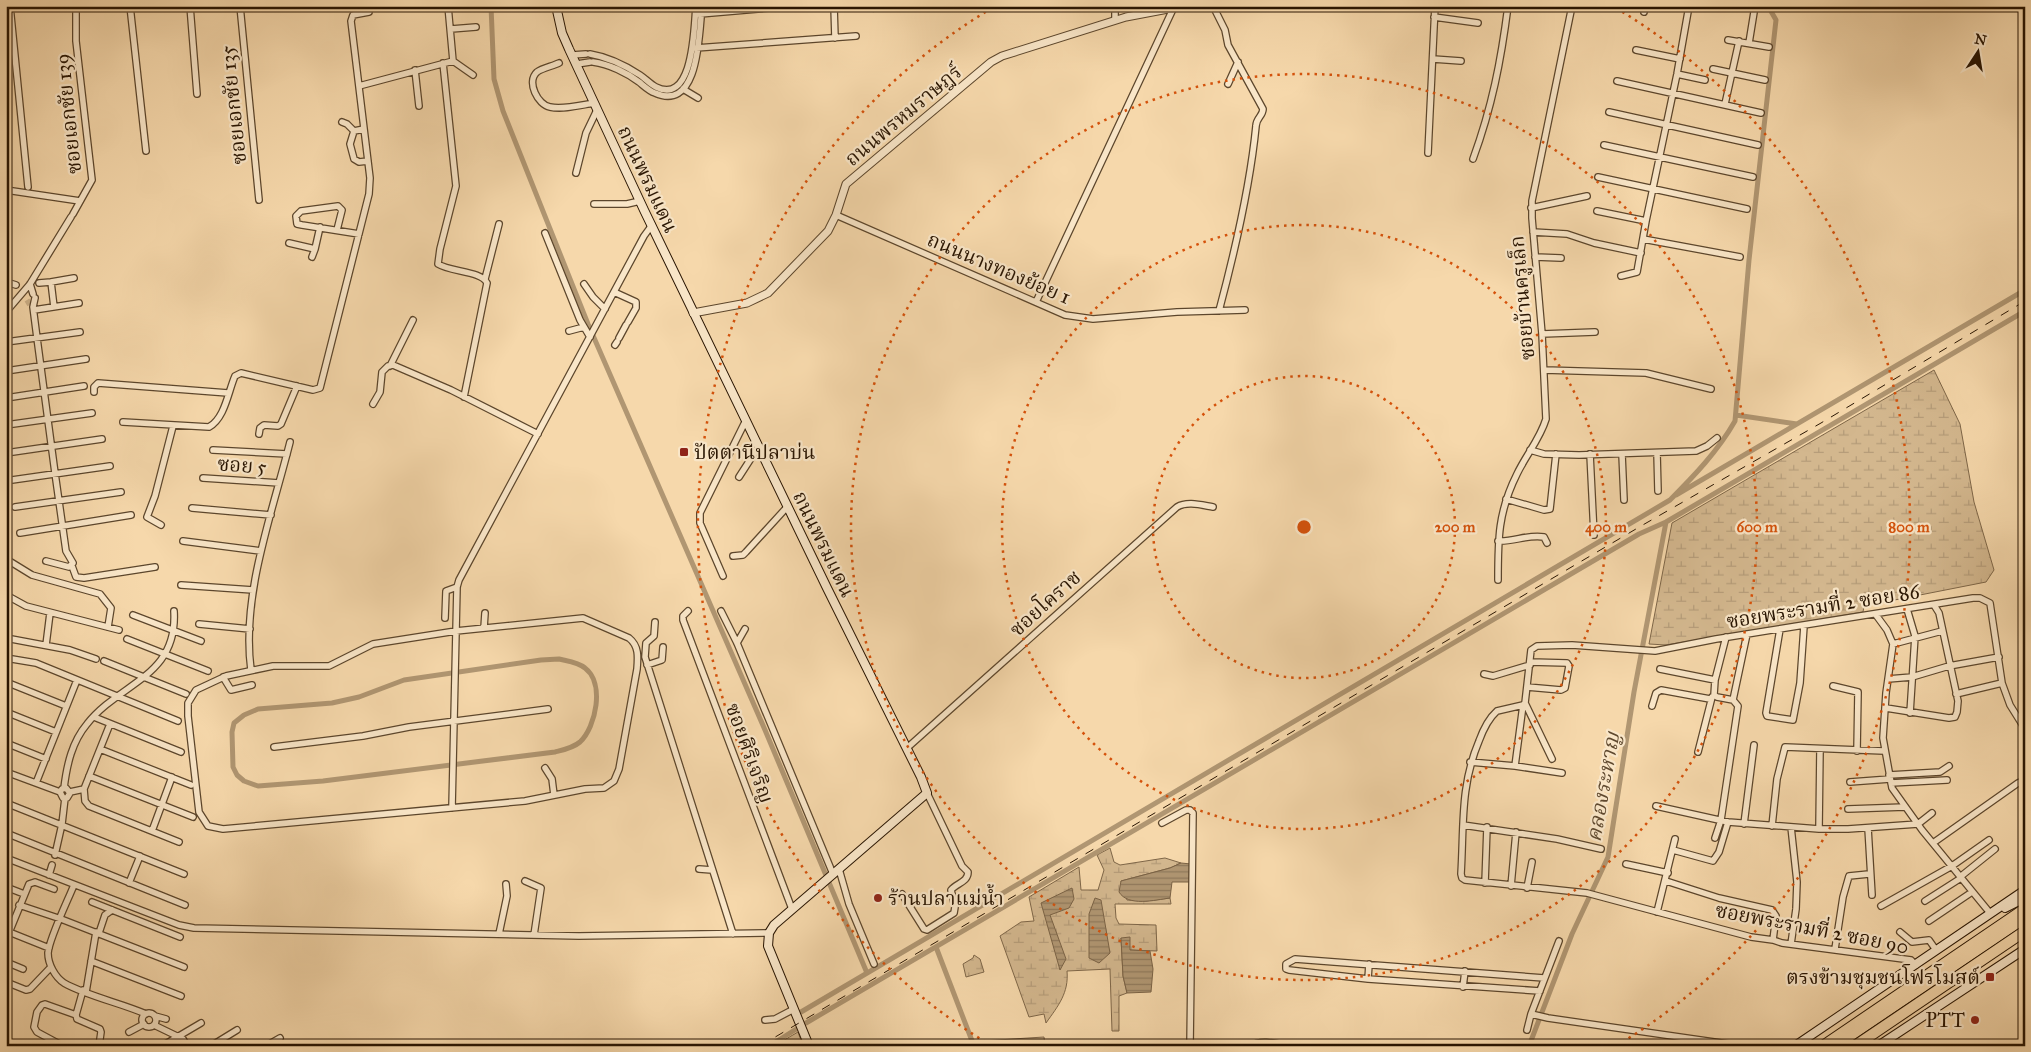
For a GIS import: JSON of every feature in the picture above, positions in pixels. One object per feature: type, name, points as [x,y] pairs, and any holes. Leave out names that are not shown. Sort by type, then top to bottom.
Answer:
[{"type":"highway","points":[[1994,929],[2025,904]]},
{"type":"highway","points":[[1822,1046],[2025,908]]},
{"type":"highway","points":[[1835,1046],[2025,918]]},
{"type":"highway","points":[[1855,1046],[2025,931]]},
{"type":"highway","points":[[1855,1046],[2025,931]]},
{"type":"highway","points":[[2005,944],[2025,936]]},
{"type":"main road","name":"ถนนพรมแดน","points":[[556,6],[562,33],[595,106],[693,313],[907,748],[927,793]]},
{"type":"main road","points":[[809,1046],[768,946],[768,933],[792,909],[927,793]]},
{"type":"main road","points":[[1983,919],[2025,890]]},
{"type":"main road","points":[[1795,1046],[1983,919],[2025,898]]},
{"type":"main road","points":[[1878,1046],[2025,948]]},
{"type":"street","points":[[10,6],[28,187]]},
{"type":"street","name":"ซอยเอกชัย 139","points":[[6,312],[30,284],[92,180],[76,42],[76,6]]},
{"type":"street","points":[[130,6],[146,151]]},
{"type":"street","points":[[190,6],[197,94]]},
{"type":"street","name":"ซอยเอกชัย 135","points":[[240,6],[259,200]]},
{"type":"street","points":[[123,422],[209,427],[215,424],[235,376],[241,373],[318,390],[322,385],[370,185],[351,17],[368,12],[369,6]]},
{"type":"street","points":[[448,6],[453,61]]},
{"type":"street","points":[[696,6],[698,14]]},
{"type":"street","points":[[572,55],[590,54],[625,67],[655,93],[662,95],[676,94],[683,89],[693,74],[698,14],[702,6]]},
{"type":"street","points":[[698,14],[792,6]]},
{"type":"street","points":[[834,6],[835,38]]},
{"type":"street","points":[[1115,6],[1115,20]]},
{"type":"street","name":"ถนนพรหมราษฎร์","points":[[693,313],[746,302],[768,293],[828,231],[836,215],[846,184],[991,62],[1002,56],[1115,20],[1184,6]]},
{"type":"street","points":[[1214,6],[1225,30],[1228,45],[1260,102],[1263,113],[1256,122],[1251,168],[1219,311]]},
{"type":"street","points":[[1428,152],[1435,6]]},
{"type":"street","points":[[1473,159],[1495,90],[1508,6]]},
{"type":"street","name":"ซอยบ้านครูเล็ก","points":[[1498,580],[1498,541],[1500,521],[1506,499],[1546,419],[1542,334],[1531,208],[1572,6]]},
{"type":"street","points":[[1621,276],[1637,272],[1689,6]]},
{"type":"street","points":[[1749,43],[1755,6]]},
{"type":"street","points":[[1036,302],[1173,8]]},
{"type":"street","points":[[1434,17],[1478,23]]},
{"type":"street","points":[[450,29],[476,27]]},
{"type":"street","points":[[694,48],[856,36]]},
{"type":"street","points":[[1728,40],[1769,47]]},
{"type":"street","points":[[1725,104],[1739,41]]},
{"type":"street","points":[[577,64],[593,62],[638,77],[657,88],[673,88],[685,77],[694,48]]},
{"type":"street","points":[[1636,50],[1680,59]]},
{"type":"street","points":[[590,54],[593,62]]},
{"type":"street","points":[[1433,59],[1461,61]]},
{"type":"street","points":[[358,86],[453,61],[473,75]]},
{"type":"street","points":[[1228,84],[1238,62]]},
{"type":"street","points":[[443,63],[456,186],[438,264],[486,279]]},
{"type":"street","points":[[559,63],[537,72],[534,78],[536,98],[540,103],[554,108],[595,106],[576,173]]},
{"type":"street","points":[[1713,68],[1764,80]]},
{"type":"street","points":[[415,70],[419,106]]},
{"type":"street","points":[[1677,74],[1705,80]]},
{"type":"street","points":[[1617,81],[1761,113]]},
{"type":"street","points":[[683,89],[698,98]]},
{"type":"street","points":[[1609,112],[1758,145]]},
{"type":"street","points":[[342,122],[354,131]]},
{"type":"street","points":[[354,131],[364,128]]},
{"type":"street","points":[[354,131],[350,144],[354,159],[357,161],[368,160]]},
{"type":"street","points":[[1604,145],[1753,177]]},
{"type":"street","points":[[1598,177],[1747,209]]},
{"type":"street","points":[[6,190],[80,201]]},
{"type":"street","points":[[1531,208],[1587,196]]},
{"type":"street","points":[[594,204],[627,204],[640,201]]},
{"type":"street","points":[[337,230],[342,210],[340,207],[334,206],[298,212],[296,216],[297,224],[359,234]]},
{"type":"street","points":[[1597,210],[1646,220]]},
{"type":"street","name":"ถนนนางทองย้อย 1","points":[[836,215],[1065,315],[1093,319],[1245,310]]},
{"type":"street","points":[[464,397],[487,283],[486,279],[499,224]]},
{"type":"street","points":[[452,808],[457,587],[595,327],[652,225]]},
{"type":"street","points":[[312,257],[320,227]]},
{"type":"street","points":[[1533,232],[1567,234],[1594,243],[1641,253]]},
{"type":"street","points":[[545,233],[584,327],[591,336]]},
{"type":"street","points":[[1643,239],[1740,257]]},
{"type":"street","points":[[289,243],[314,249]]},
{"type":"street","points":[[1535,257],[1561,258]]},
{"type":"street","points":[[39,283],[74,278]]},
{"type":"street","points":[[6,282],[16,285]]},
{"type":"street","points":[[52,282],[54,306]]},
{"type":"street","points":[[30,284],[34,296],[31,306]]},
{"type":"street","points":[[584,284],[605,309]]},
{"type":"street","points":[[614,292],[636,302],[636,308],[617,342]]},
{"type":"street","points":[[23,293],[31,306],[37,338],[62,527],[66,551],[72,560],[76,577],[84,578],[155,567]]},
{"type":"street","points":[[31,306],[79,303]]},
{"type":"street","points":[[373,404],[380,392],[382,372],[390,366],[413,320]]},
{"type":"street","points":[[568,331],[584,327]]},
{"type":"street","points":[[6,342],[80,332]]},
{"type":"street","points":[[1542,334],[1596,332]]},
{"type":"street","points":[[6,371],[86,358]]},
{"type":"street","points":[[390,366],[427,379],[538,434]]},
{"type":"street","points":[[1544,370],[1646,372],[1711,389]]},
{"type":"street","points":[[94,392],[94,386],[98,383],[228,393]]},
{"type":"street","points":[[6,398],[84,386]]},
{"type":"street","points":[[259,434],[260,428],[264,425],[278,426],[281,424],[296,386]]},
{"type":"street","points":[[6,425],[92,413]]},
{"type":"street","points":[[723,576],[700,523],[700,513],[746,420]]},
{"type":"street","points":[[161,525],[149,519],[148,513],[155,496],[173,426]]},
{"type":"street","points":[[1530,450],[1544,454],[1622,454],[1696,451],[1707,446],[1717,438]]},
{"type":"street","points":[[6,453],[102,439]]},
{"type":"street","points":[[251,670],[250,629],[253,590],[261,550],[290,442]]},
{"type":"street","points":[[739,478],[759,446]]},
{"type":"street","points":[[213,450],[287,454]]},
{"type":"street","points":[[1657,452],[1658,491]]},
{"type":"street","points":[[1506,499],[1544,510],[1550,509],[1556,454]]},
{"type":"street","points":[[1590,454],[1594,535]]},
{"type":"street","points":[[1622,454],[1624,500]]},
{"type":"street","points":[[12,480],[54,472],[110,466]]},
{"type":"street","name":"ซอย 5","points":[[203,478],[279,483]]},
{"type":"street","points":[[15,507],[122,492]]},
{"type":"street","name":"ซอยโคราช","points":[[907,748],[1177,507],[1182,504],[1188,504],[1213,507]]},
{"type":"street","points":[[733,556],[743,555],[788,506]]},
{"type":"street","points":[[192,508],[271,516]]},
{"type":"street","points":[[20,533],[131,515]]},
{"type":"street","points":[[1498,541],[1512,541],[1534,535],[1544,537],[1547,543]]},
{"type":"street","points":[[182,541],[261,550]]},
{"type":"street","points":[[6,559],[32,575],[95,592],[104,597],[112,608],[108,627]]},
{"type":"street","points":[[46,561],[64,566],[72,566]]},
{"type":"street","points":[[181,585],[253,590]]},
{"type":"street","points":[[445,618],[446,592],[457,587]]},
{"type":"street","points":[[6,595],[26,606],[119,630]]},
{"type":"street","name":"ซอยพระรามที่ 2 ซอย 86","points":[[1530,664],[1531,650],[1537,646],[1572,645],[1655,651],[1726,637],[1980,598],[1990,603],[2002,683],[2010,705],[2025,729]]},
{"type":"street","points":[[1886,708],[1910,713],[1949,718],[1955,717],[1957,707],[1956,694],[1939,613],[1934,605]]},
{"type":"street","points":[[1907,609],[1915,636],[1910,713]]},
{"type":"street","points":[[65,791],[68,763],[75,743],[94,717],[117,696],[155,668],[164,654],[173,630],[174,611]]},
{"type":"street","name":"ซอยศิริเจริญ","points":[[688,611],[683,616],[683,620],[792,909]]},
{"type":"street","points":[[721,611],[737,643],[831,876],[849,904],[874,964]]},
{"type":"street","points":[[46,645],[50,612]]},
{"type":"street","points":[[484,628],[485,613]]},
{"type":"street","points":[[133,615],[200,641]]},
{"type":"street","points":[[1876,615],[1887,630],[1893,644],[1883,738],[1892,788],[1905,808],[1990,913]]},
{"type":"street","points":[[583,618],[629,638],[636,647],[637,669],[617,776],[604,788],[585,788],[525,801],[223,829],[212,828],[204,822],[199,812],[188,716],[188,703],[196,690],[223,677],[251,670],[273,666],[329,666],[373,644],[456,631],[583,618]]},
{"type":"street","points":[[655,622],[654,636],[647,641],[645,657],[733,934]]},
{"type":"street","points":[[199,624],[250,629]]},
{"type":"street","points":[[1780,629],[1766,713],[1767,716],[1791,720],[1795,718],[1800,684],[1804,626]]},
{"type":"street","points":[[737,643],[744,629]]},
{"type":"street","points":[[1893,644],[1915,636],[1942,631]]},
{"type":"street","points":[[1715,838],[1721,820],[1738,706],[1734,700],[1747,634]]},
{"type":"street","points":[[1698,752],[1726,637]]},
{"type":"street","points":[[6,638],[76,651],[96,659]]},
{"type":"street","points":[[126,639],[208,671]]},
{"type":"street","points":[[647,665],[662,660],[663,647]]},
{"type":"street","points":[[1888,679],[1912,677],[1949,666],[1998,657]]},
{"type":"street","points":[[6,658],[36,663],[178,721]]},
{"type":"street","points":[[104,661],[186,694]]},
{"type":"street","points":[[1484,674],[1493,676],[1530,664],[1567,663],[1569,666],[1565,688],[1561,690],[1527,687]]},
{"type":"street","points":[[1515,766],[1530,664]]},
{"type":"street","points":[[1660,669],[1715,680]]},
{"type":"street","points":[[223,677],[231,690],[252,686]]},
{"type":"street","points":[[36,784],[77,680]]},
{"type":"street","points":[[6,682],[66,706]]},
{"type":"street","points":[[1956,694],[2002,683]]},
{"type":"street","points":[[1833,686],[1858,692],[1857,751]]},
{"type":"street","points":[[1652,706],[1656,693],[1660,690],[1734,700]]},
{"type":"street","points":[[1524,704],[1552,759]]},
{"type":"street","points":[[1524,704],[1497,711],[1492,715],[1483,730],[1470,762],[1464,793],[1462,825],[1516,832],[1601,849]]},
{"type":"street","points":[[274,747],[363,736],[409,726],[548,710]]},
{"type":"street","points":[[6,712],[56,732]]},
{"type":"street","points":[[94,717],[182,752]]},
{"type":"street","points":[[110,724],[84,789],[86,802],[89,806],[179,842]]},
{"type":"street","points":[[6,743],[46,759]]},
{"type":"street","points":[[1744,824],[1754,746]]},
{"type":"street","points":[[1772,826],[1777,779],[1785,747],[1884,751]]},
{"type":"street","points":[[100,749],[191,785]]},
{"type":"street","points":[[1819,829],[1820,749]]},
{"type":"street","points":[[1470,762],[1562,772]]},
{"type":"street","points":[[1850,782],[1940,772],[1949,766]]},
{"type":"street","points":[[545,768],[552,779],[554,795]]},
{"type":"street","points":[[6,772],[36,784],[65,791],[84,789]]},
{"type":"street","points":[[89,776],[193,817]]},
{"type":"street","points":[[152,831],[172,777]]},
{"type":"street","points":[[1890,779],[1946,780]]},
{"type":"street","points":[[1933,843],[1966,818],[2025,780]]},
{"type":"street","points":[[55,854],[62,824],[65,798],[70,795],[65,791]]},
{"type":"street","points":[[902,894],[924,930],[927,930],[954,913],[956,907],[951,890],[966,880],[968,876],[968,872],[962,866],[927,793]]},
{"type":"street","points":[[6,803],[184,874]]},
{"type":"street","points":[[1656,806],[1728,822],[1819,829],[1918,824],[1932,813]]},
{"type":"street","points":[[1848,809],[1905,808]]},
{"type":"street","points":[[1162,823],[1186,810],[1190,810],[1193,813],[1190,1046]]},
{"type":"street","points":[[1672,850],[1713,861],[1719,852],[1728,822]]},
{"type":"street","name":"ซอยพระรามที่ 2 ซอย 90","points":[[1462,825],[1462,878],[1465,880],[1587,893],[1751,937],[1911,960],[1916,965]]},
{"type":"street","points":[[1484,883],[1487,827]]},
{"type":"street","points":[[1791,827],[1798,882],[1791,944]]},
{"type":"street","points":[[1868,828],[1872,895]]},
{"type":"street","points":[[1510,886],[1516,832]]},
{"type":"street","points":[[6,834],[185,906]]},
{"type":"street","points":[[1657,912],[1666,882],[1675,839]]},
{"type":"street","points":[[1881,906],[1952,866],[1989,840]]},
{"type":"street","points":[[1925,901],[1961,877],[1995,849]]},
{"type":"street","points":[[130,883],[140,856]]},
{"type":"street","points":[[6,858],[179,925],[194,928],[534,935],[768,933]]},
{"type":"street","points":[[1526,888],[1532,862]]},
{"type":"street","points":[[1626,864],[1668,873]]},
{"type":"street","points":[[49,875],[52,865]]},
{"type":"street","points":[[699,869],[712,870]]},
{"type":"street","points":[[1835,949],[1843,897],[1849,876],[1870,874]]},
{"type":"street","points":[[525,881],[541,888],[534,935]]},
{"type":"street","points":[[6,940],[24,894],[31,882],[54,889]]},
{"type":"street","points":[[1666,882],[1719,898],[1772,910],[1776,916],[1773,940]]},
{"type":"street","points":[[499,934],[507,896],[506,884]]},
{"type":"street","points":[[74,885],[49,948],[51,967],[62,982],[146,1014],[150,1013],[166,1019]]},
{"type":"street","points":[[6,887],[24,894]]},
{"type":"street","points":[[1929,921],[1972,892]]},
{"type":"street","points":[[92,902],[180,936]]},
{"type":"street","points":[[20,905],[61,918],[184,967]]},
{"type":"street","points":[[76,1015],[85,991],[97,933],[105,915],[108,911],[112,910]]},
{"type":"street","points":[[6,916],[14,919]]},
{"type":"street","points":[[9,932],[49,948]]},
{"type":"street","points":[[1900,932],[1912,942],[1929,940],[1936,950]]},
{"type":"street","points":[[1527,1030],[1559,940]]},
{"type":"street","points":[[1540,991],[1368,979],[1289,970],[1286,969],[1286,964],[1295,959],[1544,978]]},
{"type":"street","points":[[91,961],[181,996]]},
{"type":"street","points":[[6,962],[23,969]]},
{"type":"street","points":[[1368,979],[1369,964]]},
{"type":"street","points":[[6,982],[26,990],[30,989],[51,967]]},
{"type":"street","points":[[1463,986],[1465,971]]},
{"type":"street","points":[[63,1046],[37,1032],[34,1027],[37,1012],[42,1005],[45,1004],[76,1015],[77,1019],[100,1029],[99,1046]]},
{"type":"street","points":[[765,1020],[775,1019],[794,1009]]},
{"type":"street","points":[[146,1014],[142,1020],[144,1024],[148,1027],[154,1025],[180,1037],[187,1046]]},
{"type":"street","points":[[1533,1014],[1742,1046]]},
{"type":"street","points":[[154,1016],[156,1021],[154,1025]]},
{"type":"street","points":[[162,1046],[202,1023]]},
{"type":"street","points":[[129,1032],[144,1024]]},
{"type":"street","points":[[211,1046],[237,1030]]},
{"type":"street","points":[[266,1046],[280,1038]]},
{"type":"street","points":[[1250,1046],[1263,1042],[1290,1046]]},
{"type":"green space","points":[[1934,370],[1960,424],[1974,502],[1994,570],[1986,582],[1864,606],[1863,612],[1666,645],[1649,644],[1672,523]]},
{"type":"green space","points":[[1110,848],[1114,862],[1120,865],[1165,858],[1181,863],[1170,868],[1121,881],[1127,900],[1146,901],[1170,898],[1171,904],[1115,904],[1116,918],[1119,924],[1156,925],[1157,951],[1130,950],[1121,938],[1123,976],[1127,993],[1119,996],[1119,1031],[1112,1031],[1110,969],[1067,971],[1064,993],[1046,1023],[1044,1014],[1029,1017],[1000,936],[1021,922],[1034,921],[1029,897],[1079,867],[1081,890],[1098,890],[1104,870],[1097,855]]},
{"type":"green space","points":[[974,955],[980,959],[984,972],[966,977],[963,964],[973,958]]},
{"type":"green space","points":[[798,1032],[803,1046],[774,1046]]},
{"type":"green space","points":[[1044,1037],[1045,1046],[990,1044],[985,1046],[936,1046],[951,1043]]},
{"type":"shaded area","points":[[1181,863],[1191,864],[1190,882],[1172,882],[1170,898],[1135,901],[1123,897],[1119,892],[1121,881],[1170,868]]},
{"type":"shaded area","points":[[1072,888],[1074,899],[1069,908],[1050,915],[1066,959],[1060,970],[1041,903]]},
{"type":"shaded area","points":[[1095,898],[1101,900],[1110,953],[1099,963],[1089,958],[1089,914]]},
{"type":"shaded area","points":[[1130,937],[1130,950],[1150,951],[1153,969],[1151,992],[1127,993],[1123,976],[1121,938]]},
{"type":"waterway","points":[[491,6],[494,79],[503,111],[588,324],[765,730],[867,973]]},
{"type":"waterway","points":[[801,1012],[1670,500],[1688,482],[1713,453],[1735,421],[1749,260],[1776,20],[1768,6]]},
{"type":"waterway","points":[[1676,495],[2025,290]]},
{"type":"waterway","points":[[806,1023],[1639,534],[1666,522],[2025,311]]},
{"type":"waterway","points":[[1736,415],[1797,424]]},
{"type":"waterway","name":"คลองระหาญ","points":[[1529,1046],[1572,934],[1608,857],[1634,692],[1666,522]]},
{"type":"waterway","points":[[559,659],[576,663],[585,668],[595,684],[596,705],[590,726],[580,742],[568,748],[555,752],[323,781],[258,786],[244,781],[237,775],[233,767],[232,732],[234,723],[244,715],[258,709],[332,703],[359,697],[404,680],[559,659]]},
{"type":"waterway","points":[[936,947],[974,1046]]},
{"type":"waterway","points":[[769,1046],[798,1028]]},
{"type":"tunnel","points":[[27,300],[30,305]]},
{"type":"railway","points":[[760,1046],[1641,526],[1821,423],[2025,301]]},
{"type":"place","name":"ปัตตานีปลาบ่น","points":[[684,452]]},
{"type":"place","name":"ร้านปลาแม่น้ำ","points":[[878,898]]},
{"type":"place","name":"ตรงข้ามชุมชนโฟรโมสต์","points":[[1990,977]]},
{"type":"place","name":"PTT","points":[[1975,1020]]}]
